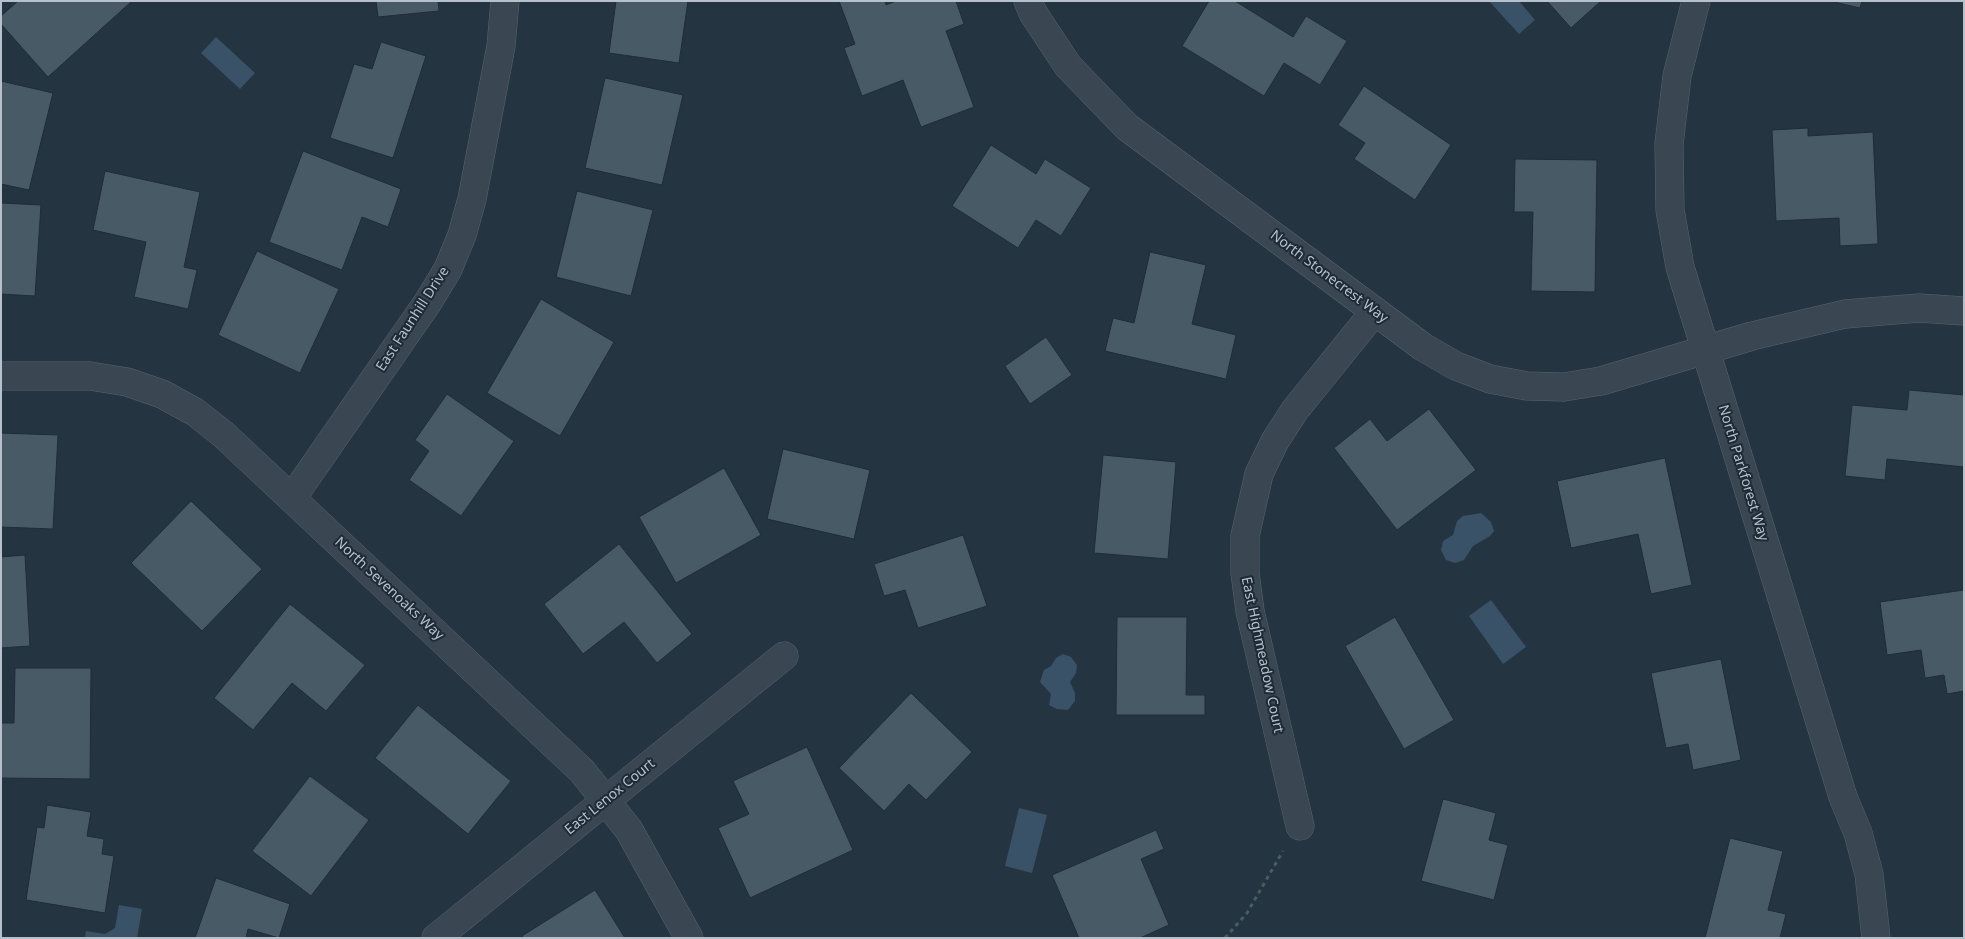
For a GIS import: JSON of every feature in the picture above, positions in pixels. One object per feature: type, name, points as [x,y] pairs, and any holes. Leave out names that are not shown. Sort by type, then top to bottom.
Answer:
[{"type":"street","name":"East Faunhill Drive","points":[[292,498],[428,302],[451,261],[462,235],[472,199],[501,46],[505,1]]},
{"type":"street","name":"North Stonecrest Way","points":[[1028,1],[1033,13],[1068,66],[1127,127],[1423,347],[1456,366],[1490,379],[1527,386],[1564,387],[1601,381],[1752,336],[1845,314],[1919,308],[1964,311]]},
{"type":"street","name":"North Parkforest Way","points":[[1696,1],[1676,76],[1668,144],[1670,210],[1680,267],[1842,797],[1858,834],[1869,874],[1876,938]]},
{"type":"street","name":"East Highmeadow Court","points":[[1300,826],[1250,611],[1245,573],[1245,536],[1259,474],[1275,441],[1296,410],[1375,311]]},
{"type":"street","name":"North Sevenoaks Way","points":[[1,376],[90,376],[127,382],[162,394],[195,412],[224,435],[582,771],[629,830],[689,938]]},
{"type":"street","name":"East Lenox Court","points":[[436,938],[784,656]]},
{"type":"path","points":[[1225,938],[1247,913],[1270,872],[1300,826]]},
{"type":"water","points":[[1489,1],[1519,1],[1535,20],[1519,34]]},
{"type":"water","points":[[216,37],[255,73],[240,89],[201,53]]},
{"type":"water","points":[[1481,513],[1491,522],[1494,531],[1490,536],[1473,546],[1464,560],[1455,563],[1446,560],[1441,550],[1443,541],[1453,535],[1457,521],[1463,516]]},
{"type":"water","points":[[1491,600],[1526,647],[1503,664],[1469,616]]},
{"type":"water","points":[[1063,654],[1071,657],[1077,665],[1076,673],[1070,682],[1075,693],[1075,701],[1068,710],[1057,709],[1049,705],[1051,694],[1040,682],[1044,670]]},
{"type":"water","points":[[1019,808],[1047,815],[1032,873],[1005,866]]},
{"type":"water","points":[[119,905],[142,909],[137,938],[85,938],[86,931],[105,934],[115,928]]},
{"type":"building","points":[[18,1],[132,1],[48,77],[1,24],[1,16]]},
{"type":"building","points":[[376,1],[438,1],[439,11],[378,17]]},
{"type":"building","points":[[616,1],[688,1],[679,63],[609,53]]},
{"type":"building","points":[[839,1],[885,1],[886,5],[896,1],[956,1],[964,24],[946,31],[974,107],[921,127],[903,80],[862,96],[844,48],[855,44]]},
{"type":"building","points":[[1209,1],[1235,1],[1293,37],[1306,16],[1347,41],[1320,85],[1284,63],[1264,96],[1182,46]]},
{"type":"building","points":[[1547,1],[1601,1],[1571,28]]},
{"type":"building","points":[[1830,1],[1862,1],[1860,8]]},
{"type":"building","points":[[381,42],[426,56],[393,158],[330,138],[354,64],[372,69]]},
{"type":"building","points":[[605,78],[683,95],[662,185],[585,168]]},
{"type":"building","points":[[1,81],[53,93],[29,190],[1,184]]},
{"type":"building","points":[[1364,86],[1451,145],[1415,200],[1354,159],[1365,143],[1338,125]]},
{"type":"building","points":[[1808,128],[1808,136],[1873,132],[1878,244],[1840,246],[1839,218],[1776,221],[1772,130]]},
{"type":"building","points":[[991,145],[1036,174],[1045,159],[1091,188],[1061,236],[1036,220],[1018,248],[952,206]]},
{"type":"building","points":[[303,151],[401,189],[388,227],[362,217],[342,270],[269,242]]},
{"type":"building","points":[[1515,159],[1597,160],[1595,292],[1531,291],[1533,212],[1514,212]]},
{"type":"building","points":[[105,171],[200,192],[184,267],[197,270],[188,309],[134,297],[146,242],[93,230]]},
{"type":"building","points":[[577,191],[653,210],[631,296],[556,277]]},
{"type":"building","points":[[1,203],[41,205],[35,296],[1,294]]},
{"type":"building","points":[[257,251],[339,289],[300,373],[218,335]]},
{"type":"building","points":[[1150,252],[1206,265],[1192,324],[1236,335],[1226,379],[1105,351],[1113,318],[1134,323]]},
{"type":"building","points":[[541,299],[614,342],[560,436],[487,393]]},
{"type":"building","points":[[1046,337],[1072,375],[1030,404],[1005,366]]},
{"type":"building","points":[[1909,390],[1964,395],[1964,467],[1887,459],[1885,480],[1845,476],[1852,405],[1907,410]]},
{"type":"building","points":[[447,394],[514,441],[461,516],[409,480],[429,451],[415,440]]},
{"type":"building","points":[[1429,409],[1476,470],[1397,530],[1334,448],[1370,419],[1387,441]]},
{"type":"building","points":[[1,433],[58,435],[53,529],[1,527]]},
{"type":"building","points":[[783,449],[870,470],[854,539],[767,519]]},
{"type":"building","points":[[1103,455],[1176,462],[1168,559],[1094,553]]},
{"type":"building","points":[[1665,458],[1692,585],[1651,594],[1638,534],[1571,548],[1557,481]]},
{"type":"building","points":[[724,468],[761,535],[676,583],[639,517]]},
{"type":"building","points":[[191,501],[262,569],[202,631],[131,563]]},
{"type":"building","points":[[963,535],[987,606],[918,628],[905,590],[884,596],[874,564]]},
{"type":"building","points":[[619,544],[692,634],[657,663],[624,622],[583,654],[544,604]]},
{"type":"building","points":[[25,555],[30,646],[1,648],[1,557]]},
{"type":"building","points":[[1964,590],[1964,691],[1947,694],[1944,675],[1925,678],[1921,650],[1887,655],[1880,602]]},
{"type":"building","points":[[290,604],[365,665],[326,711],[292,683],[253,730],[214,698]]},
{"type":"building","points":[[1117,617],[1187,617],[1186,695],[1205,695],[1205,715],[1116,715]]},
{"type":"building","points":[[1395,617],[1454,720],[1404,749],[1345,646]]},
{"type":"building","points":[[1721,659],[1741,760],[1693,770],[1688,744],[1666,748],[1651,673]]},
{"type":"building","points":[[15,668],[91,668],[90,779],[1,778],[1,723],[14,723]]},
{"type":"building","points":[[911,693],[972,752],[926,800],[909,784],[884,811],[839,768]]},
{"type":"building","points":[[418,705],[511,781],[468,834],[375,758]]},
{"type":"building","points":[[807,747],[853,850],[750,898],[718,828],[749,814],[733,781]]},
{"type":"building","points":[[310,776],[369,820],[311,896],[252,851]]},
{"type":"building","points":[[1443,799],[1496,813],[1489,840],[1508,845],[1494,900],[1421,881]]},
{"type":"building","points":[[47,805],[91,812],[87,836],[104,839],[102,854],[114,856],[105,913],[26,900],[37,827],[44,828]]},
{"type":"building","points":[[1156,830],[1164,849],[1141,859],[1169,925],[1140,938],[1079,938],[1052,875]]},
{"type":"building","points":[[1730,838],[1783,851],[1768,910],[1786,914],[1780,938],[1705,938]]},
{"type":"building","points":[[216,878],[290,904],[279,938],[248,929],[246,938],[195,938]]},
{"type":"building","points":[[595,890],[625,938],[524,938],[522,936]]}]
